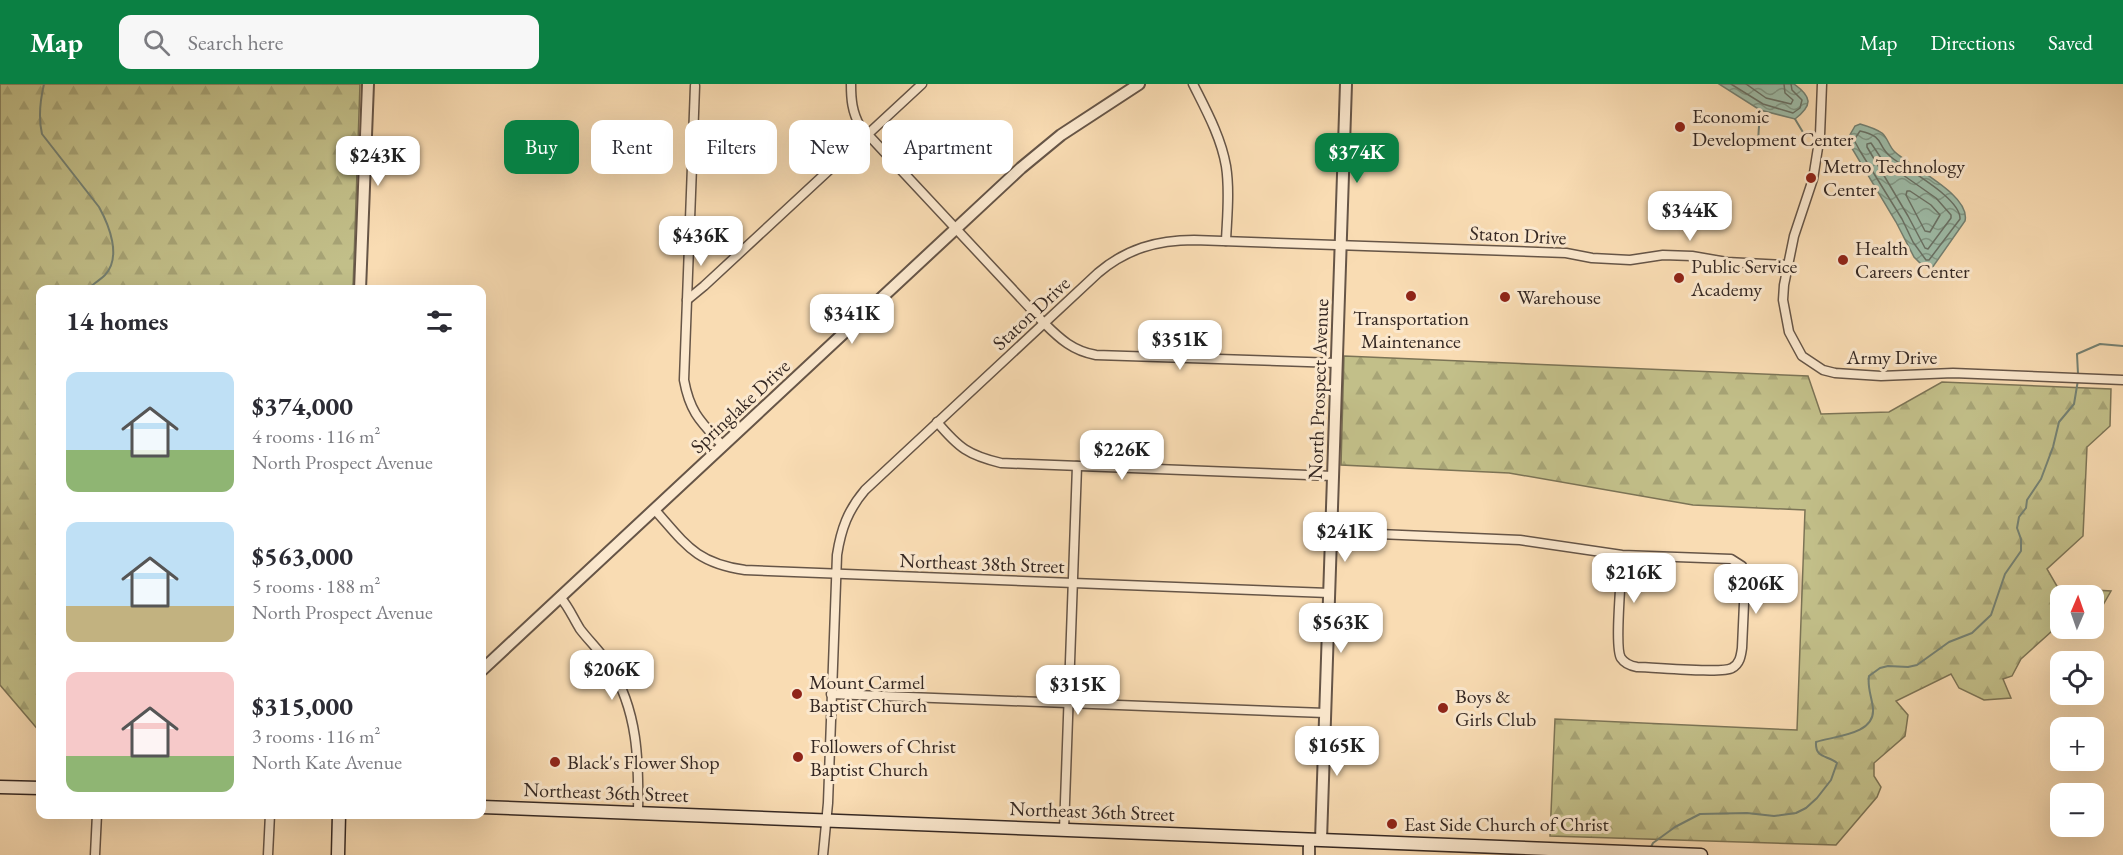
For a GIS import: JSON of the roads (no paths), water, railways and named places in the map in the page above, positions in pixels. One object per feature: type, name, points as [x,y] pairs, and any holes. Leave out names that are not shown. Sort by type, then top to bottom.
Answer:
[{"type":"main road","points":[[0,786],[36,788]]},
{"type":"main road","name":"Northeast 36th Street","points":[[486,807],[1315,840],[1404,849],[1701,855]]},
{"type":"main road","points":[[338,855],[339,819]]},
{"type":"street","points":[[360,285],[368,84]]},
{"type":"street","points":[[851,84],[851,98],[856,120]]},
{"type":"street","points":[[870,131],[922,84]]},
{"type":"street","name":"Springlake Drive","points":[[486,666],[1040,151],[1084,119],[1139,84]]},
{"type":"street","points":[[1193,84],[1216,132],[1226,166],[1228,191],[1226,241]]},
{"type":"street","name":"North Prospect Avenue","points":[[1309,855],[1315,840],[1325,713],[1346,84]]},
{"type":"street","name":"Army Drive","points":[[1822,84],[1820,135],[1813,179],[1794,236],[1787,265],[1783,300],[1789,332],[1802,356],[1823,370],[1835,374],[1953,373],[2123,380]]},
{"type":"street","points":[[695,86],[684,380],[688,401],[695,415],[723,446]]},
{"type":"street","points":[[870,137],[1044,323],[1070,347],[1086,353],[1337,363]]},
{"type":"street","points":[[687,300],[824,174]]},
{"type":"street","name":"Staton Drive","points":[[823,855],[836,574],[841,531],[854,502],[1105,267],[1129,252],[1167,240],[1226,241],[1566,253],[1592,258],[1630,260],[1663,255],[1692,256],[1727,262],[1787,265]]},
{"type":"street","points":[[937,422],[954,442],[966,451],[983,459],[1001,463],[1333,476]]},
{"type":"street","points":[[1064,830],[1077,466]]},
{"type":"street","name":"Northeast 38th Street","points":[[655,510],[688,547],[704,559],[723,567],[745,570],[1329,593]]},
{"type":"street","points":[[1331,532],[1528,540],[1622,555],[1725,558],[1740,564],[1745,581],[1742,648],[1736,666],[1725,670],[1637,667],[1623,661],[1619,646],[1622,555]]},
{"type":"street","points":[[560,597],[568,606],[580,629],[608,662],[623,690],[633,721],[638,755],[638,813]]},
{"type":"street","points":[[831,693],[1325,713]]},
{"type":"street","points":[[95,855],[97,819]]},
{"type":"street","points":[[268,855],[270,819]]},
{"type":"water","points":[[1719,84],[1794,84],[1804,93],[1808,101],[1805,109],[1795,119],[1760,110]]},
{"type":"water","points":[[1860,124],[1882,133],[1895,152],[1950,192],[1964,211],[1965,221],[1932,268],[1923,266],[1914,257],[1847,140],[1855,126]]},
{"type":"waterway","points":[[44,84],[40,109],[42,134],[99,207],[110,232],[113,259],[105,275],[93,285]]},
{"type":"waterway","points":[[1758,142],[1760,110]]},
{"type":"waterway","points":[[1795,119],[1804,134],[1817,134]]},
{"type":"waterway","points":[[2078,374],[2077,354],[2100,344],[2123,346]]},
{"type":"waterway","points":[[1651,847],[1675,827],[1700,814],[1747,813],[1774,816],[1796,813],[1806,808],[1831,780],[1837,763],[1820,754],[1816,742],[1852,733],[1861,729],[1872,718],[1869,676],[1880,668],[1888,666],[1917,665],[1949,642],[1972,633],[1991,615],[2005,574],[2021,551],[2021,539],[2017,528],[2019,517],[2041,479],[2053,447],[2059,422],[2074,404],[2078,380]]},
{"type":"place","name":"Economic Development Center","points":[[1680,127]]},
{"type":"place","name":"Metro Technology Center","points":[[1811,178]]},
{"type":"place","name":"Health Careers Center","points":[[1843,260]]},
{"type":"place","name":"Public Service Academy","points":[[1679,278]]},
{"type":"place","name":"Transportation Maintenance","points":[[1411,296]]},
{"type":"place","name":"Warehouse","points":[[1505,297]]},
{"type":"place","name":"Mount Carmel Baptist Church","points":[[797,694]]},
{"type":"place","name":"Boys & Girls Club","points":[[1443,708]]},
{"type":"place","name":"Followers of Christ Baptist Church","points":[[798,757]]},
{"type":"place","name":"Black's Flower Shop","points":[[555,762]]},
{"type":"place","name":"East Side Church of Christ","points":[[1392,824]]}]
